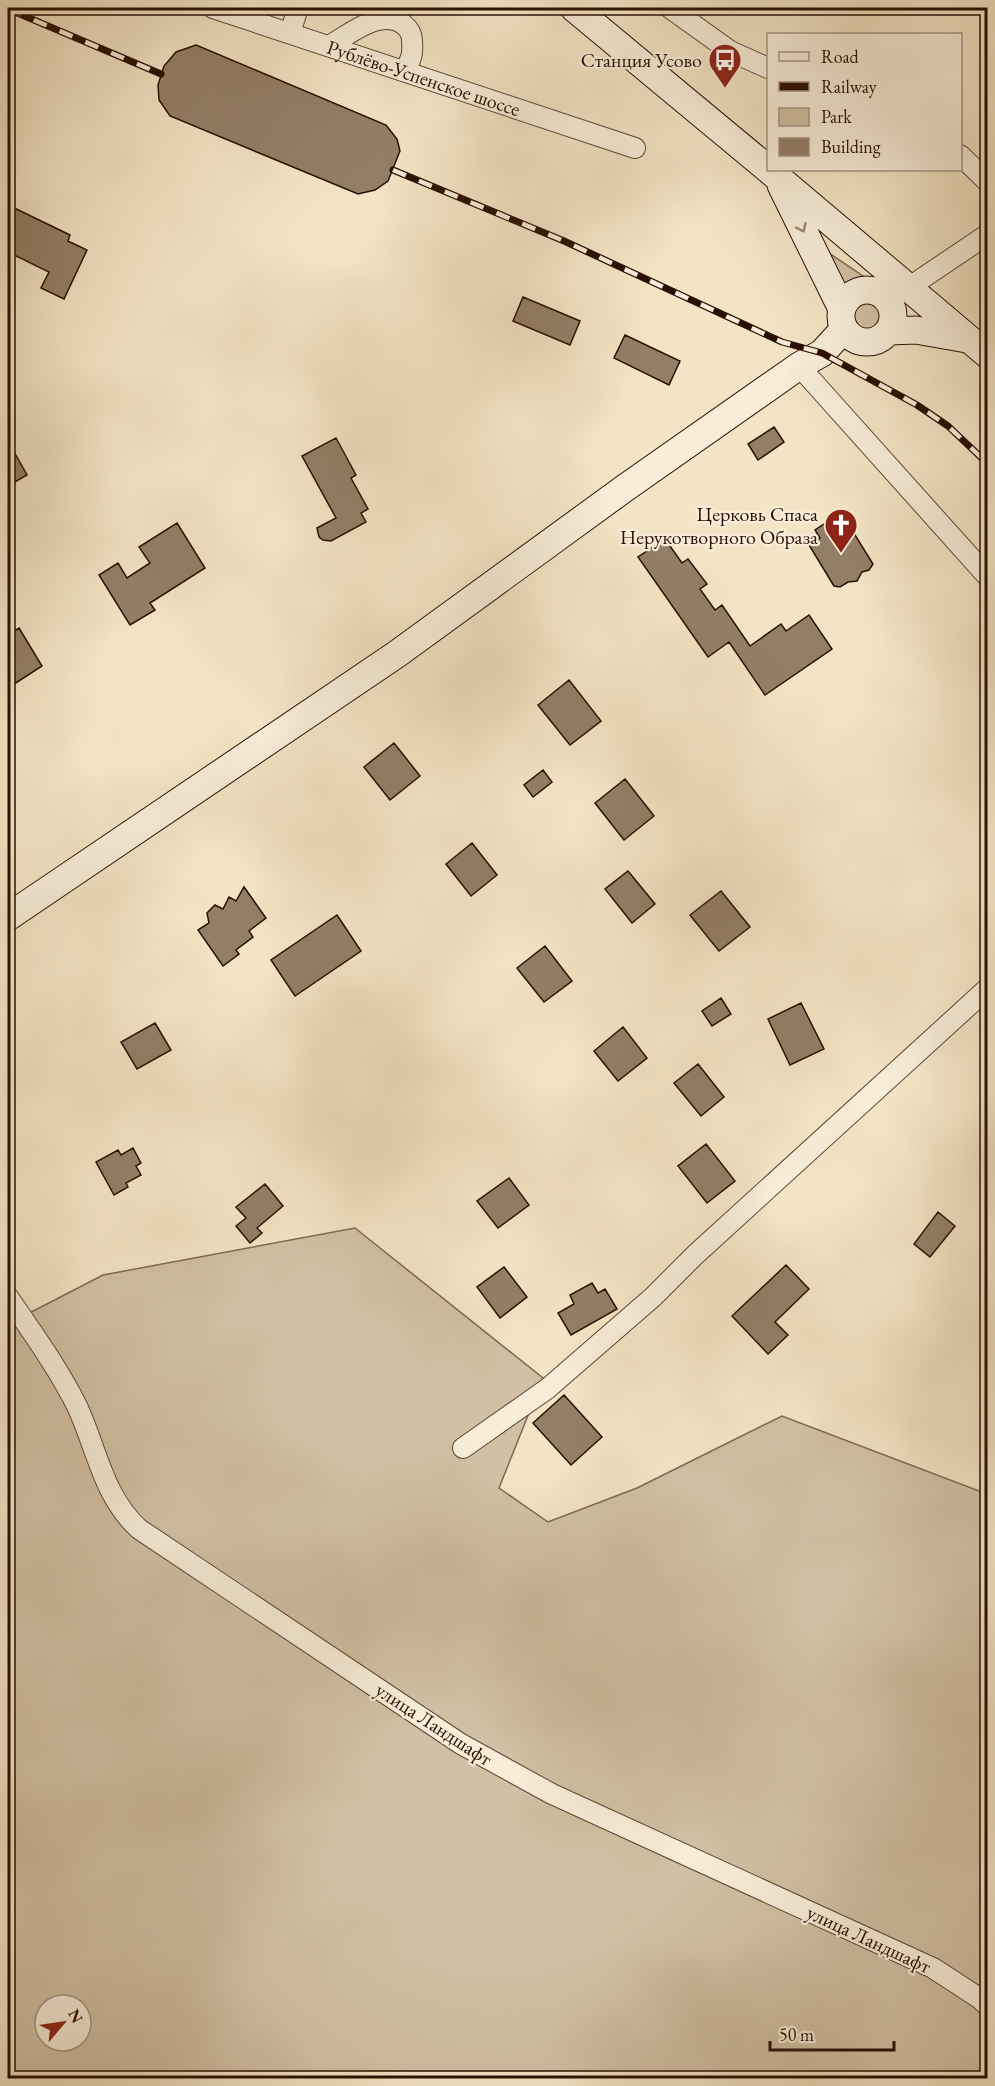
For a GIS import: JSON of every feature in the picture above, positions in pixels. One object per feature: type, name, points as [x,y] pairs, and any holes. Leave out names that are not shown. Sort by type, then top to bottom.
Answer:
[{"type":"street","name":"Рублёво-Успенское шоссе","points":[[213,8],[635,148]]},
{"type":"street","points":[[290,33],[298,8]]},
{"type":"street","points":[[574,8],[767,168]]},
{"type":"street","points":[[670,8],[730,51],[767,68]]},
{"type":"street","points":[[330,46],[374,21],[391,18],[405,25],[412,36],[413,51],[410,62],[403,71]]},
{"type":"street","points":[[962,157],[987,182]]},
{"type":"street","points":[[771,171],[898,294],[978,347]]},
{"type":"street","points":[[771,171],[851,337],[860,341],[871,342],[881,339],[893,321],[892,310],[898,294],[987,234]]},
{"type":"street","points":[[8,917],[397,654],[624,488],[799,366],[822,353],[843,319],[846,300],[853,294],[862,290],[872,290],[898,294]]},
{"type":"street","points":[[888,331],[916,330],[978,347]]},
{"type":"street","points":[[799,366],[987,577]]},
{"type":"street","points":[[463,1448],[547,1389],[653,1297],[695,1255],[987,988]]},
{"type":"street","name":"улица Ландшафт","points":[[8,1297],[38,1339],[77,1407],[106,1485],[127,1518],[139,1529],[488,1760],[552,1794],[933,1968],[979,1998],[987,2006]]},
{"type":"green space","points":[[817,245],[863,276],[845,287]]},
{"type":"green space","points":[[868,297],[881,303],[887,316],[881,329],[868,335],[855,329],[849,316],[855,303]]},
{"type":"green space","points":[[355,1228],[543,1378],[499,1488],[548,1522],[637,1488],[782,1416],[987,1494],[987,2078],[8,2078],[8,1313],[14,1321],[103,1275]]},
{"type":"building","points":[[196,45],[386,125],[397,139],[400,151],[388,181],[375,190],[358,194],[170,116],[159,100],[158,85],[164,66],[176,52]]},
{"type":"building","points":[[8,205],[70,235],[68,241],[87,250],[64,299],[41,288],[49,272],[8,252]]},
{"type":"building","points":[[523,297],[580,321],[570,345],[513,321]]},
{"type":"building","points":[[625,335],[680,361],[669,385],[614,358]]},
{"type":"building","points":[[774,427],[784,442],[758,460],[748,444]]},
{"type":"building","points":[[336,438],[356,475],[351,478],[368,509],[361,513],[366,522],[331,541],[319,537],[317,528],[336,518],[302,456]]},
{"type":"building","points":[[8,441],[27,475],[8,486]]},
{"type":"building","name":"Церковь Спаса Нерукотворного Образа","points":[[830,520],[835,529],[847,522],[873,564],[869,570],[862,572],[857,581],[848,582],[840,587],[834,586],[809,545],[820,538],[815,530]]},
{"type":"building","points":[[177,523],[205,568],[150,603],[155,610],[130,625],[99,575],[118,563],[127,578],[150,563],[139,547]]},
{"type":"building","points":[[665,539],[682,563],[688,559],[707,584],[700,589],[715,610],[722,605],[750,646],[781,624],[786,631],[809,615],[832,649],[765,695],[729,642],[708,657],[638,557]]},
{"type":"building","points":[[19,628],[42,666],[8,688],[8,635]]},
{"type":"building","points":[[569,680],[601,721],[570,745],[538,705]]},
{"type":"building","points":[[394,743],[420,776],[390,800],[364,767]]},
{"type":"building","points":[[543,770],[552,782],[533,797],[524,785]]},
{"type":"building","points":[[625,779],[654,816],[624,840],[595,803]]},
{"type":"building","points":[[472,843],[497,875],[471,896],[446,864]]},
{"type":"building","points":[[628,871],[655,904],[632,923],[605,889]]},
{"type":"building","points":[[244,887],[266,918],[249,931],[253,937],[236,950],[239,954],[223,966],[198,930],[209,923],[207,913],[215,905],[223,909],[229,897],[236,901]]},
{"type":"building","points":[[721,891],[750,927],[719,951],[690,915]]},
{"type":"building","points":[[337,915],[361,951],[295,996],[271,960]]},
{"type":"building","points":[[545,946],[572,981],[544,1002],[517,968]]},
{"type":"building","points":[[721,998],[731,1014],[712,1026],[702,1011]]},
{"type":"building","points":[[801,1003],[824,1049],[790,1065],[768,1019]]},
{"type":"building","points":[[155,1023],[171,1050],[137,1069],[121,1042]]},
{"type":"building","points":[[623,1027],[647,1058],[618,1081],[594,1051]]},
{"type":"building","points":[[698,1064],[724,1097],[701,1116],[674,1083]]},
{"type":"building","points":[[706,1144],[735,1181],[707,1203],[678,1166]]},
{"type":"building","points":[[133,1148],[141,1163],[136,1166],[141,1175],[126,1183],[128,1187],[114,1195],[96,1162],[118,1150],[121,1155]]},
{"type":"building","points":[[509,1178],[529,1205],[498,1228],[477,1201]]},
{"type":"building","points":[[265,1184],[283,1206],[257,1228],[262,1233],[250,1243],[236,1226],[246,1218],[236,1207]]},
{"type":"building","points":[[938,1212],[955,1226],[930,1257],[914,1244]]},
{"type":"building","points":[[786,1265],[809,1289],[775,1322],[788,1335],[768,1354],[732,1316]]},
{"type":"building","points":[[504,1267],[527,1297],[500,1318],[477,1287]]},
{"type":"building","points":[[592,1283],[598,1293],[605,1289],[617,1309],[571,1335],[558,1313],[574,1304],[570,1295]]},
{"type":"building","points":[[564,1395],[602,1437],[571,1465],[533,1423]]},
{"type":"railway","points":[[8,9],[161,74]]},
{"type":"railway","points":[[393,170],[564,241],[782,342],[822,353],[917,405],[948,426],[988,464]]},
{"type":"place","name":"Станция Усово","points":[[725,89]]},
{"type":"place","name":"Церковь Спаса Нерукотворного Образа","points":[[841,554]]}]
